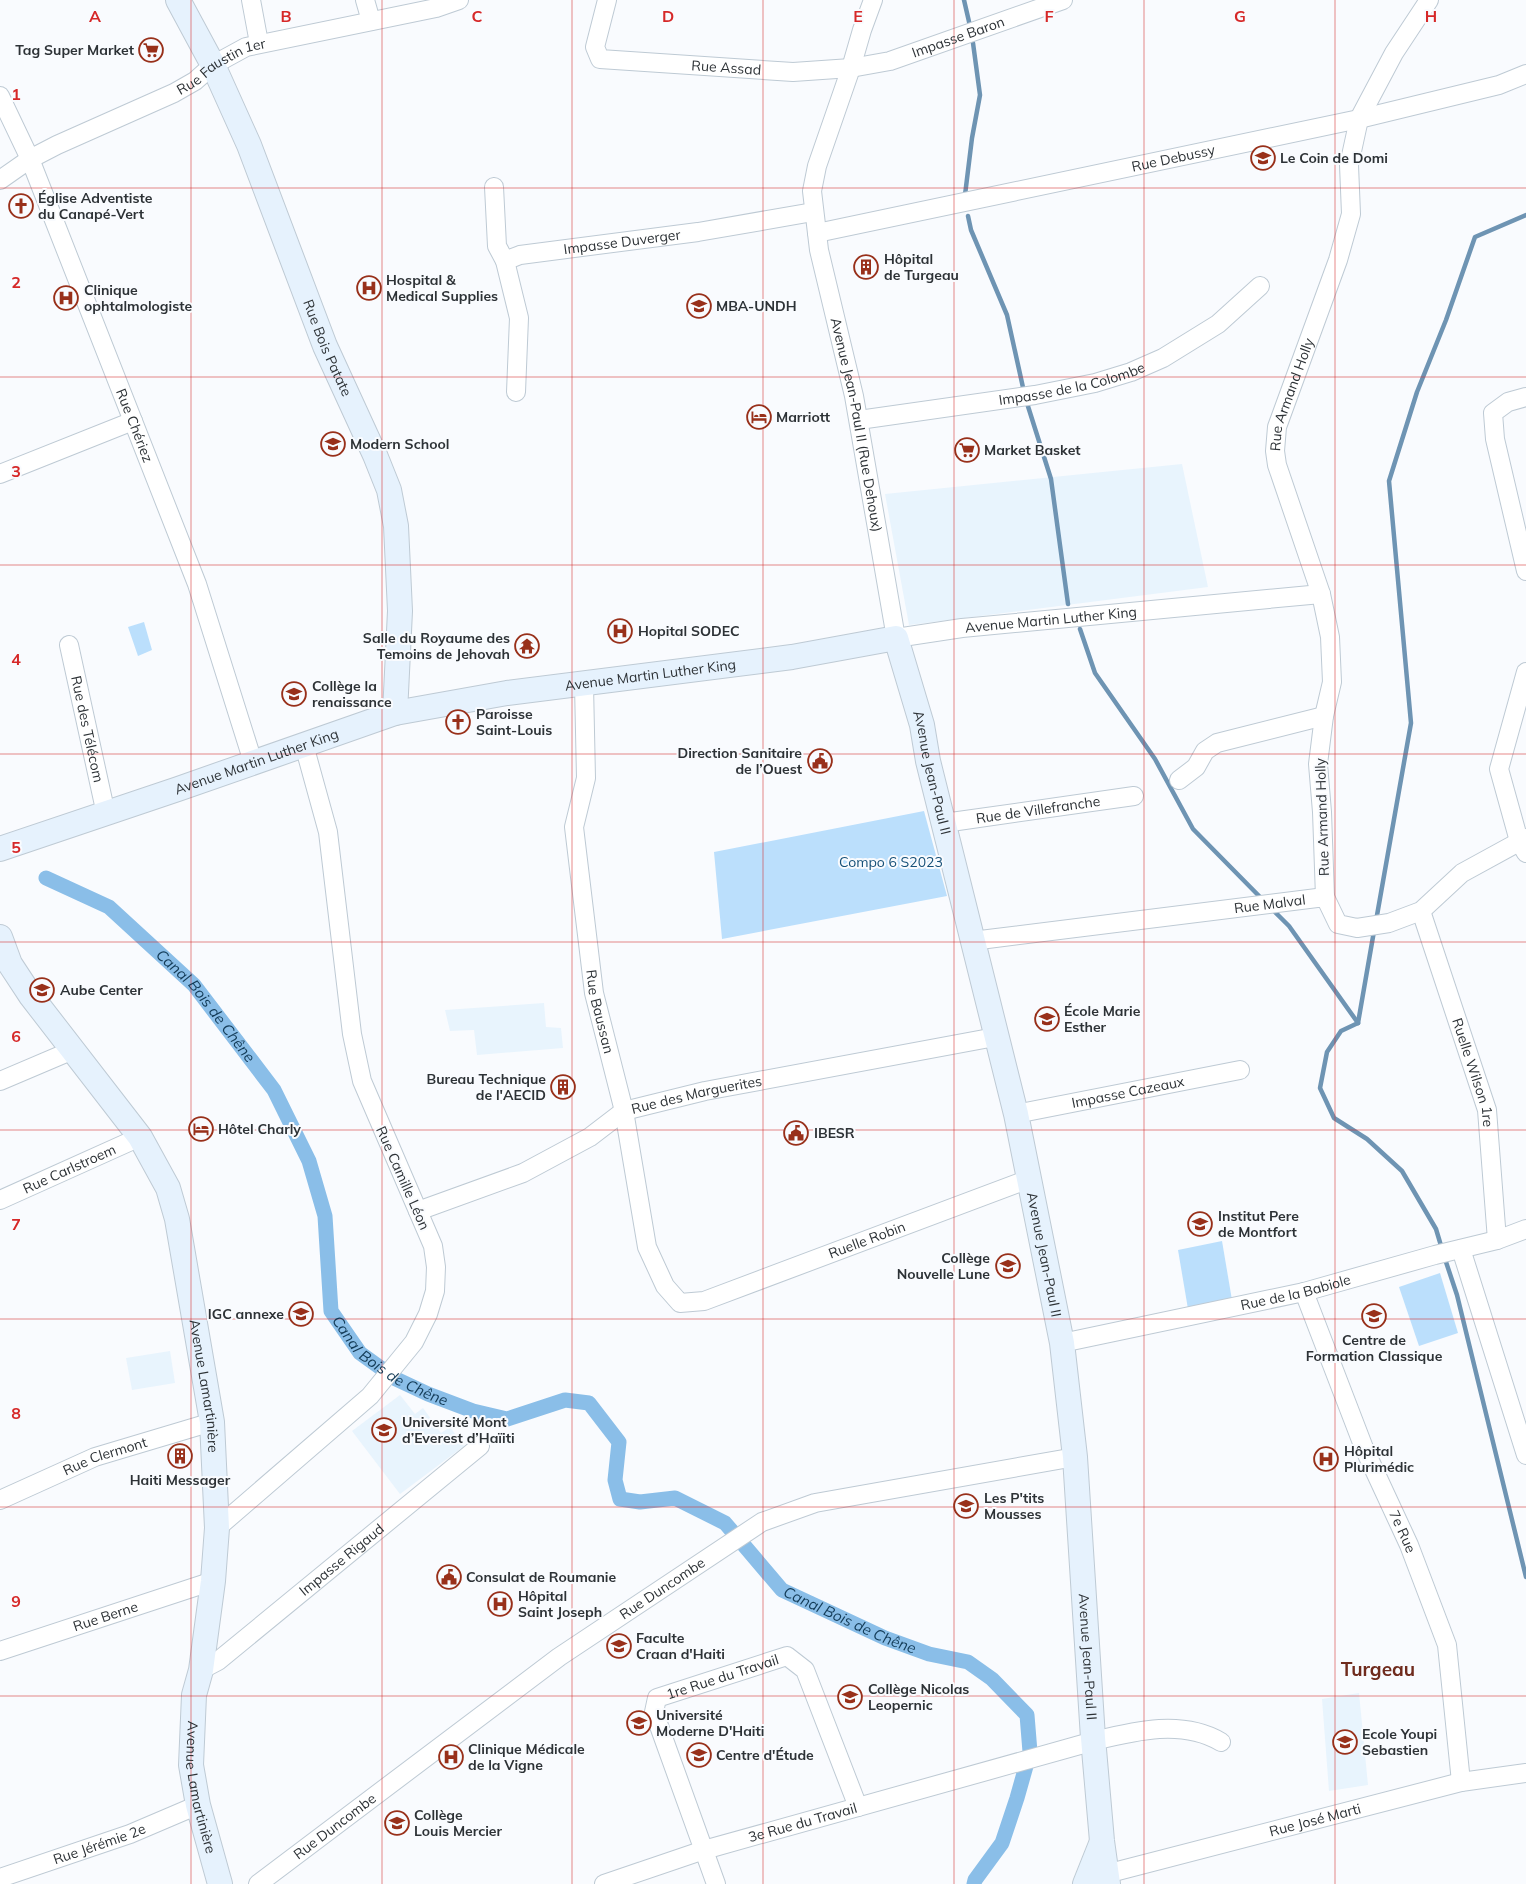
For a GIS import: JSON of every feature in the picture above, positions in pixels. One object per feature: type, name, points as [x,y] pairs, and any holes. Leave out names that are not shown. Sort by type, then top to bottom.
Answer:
[{"type":"street","name":"Rue Bois Patate","points":[[178,0],[213,65],[249,145],[325,346],[375,455],[388,490],[396,526],[400,610],[395,713]]},
{"type":"street","points":[[251,0],[258,43]]},
{"type":"street","points":[[365,0],[370,21]]},
{"type":"street","name":"Rue Faustin 1er","points":[[0,180],[30,159],[174,93],[195,81],[213,65],[246,47],[258,43],[436,8],[459,0]]},
{"type":"street","name":"Rue Assad","points":[[607,0],[595,47],[600,59],[793,72],[851,68]]},
{"type":"street","name":"Avenue Jean-Paul II (Rue Dehoux)","points":[[873,0],[816,166],[812,192],[816,233],[859,420],[896,638]]},
{"type":"street","name":"Impasse Baron","points":[[851,68],[890,61],[1063,0]]},
{"type":"street","name":"Rue Armand Holly","points":[[1325,897],[1318,764],[1324,716],[1332,682],[1330,637],[1321,594],[1277,465],[1277,427],[1338,260],[1351,214],[1349,165],[1359,120],[1394,53],[1429,0]]},
{"type":"street","name":"Rue Debussy","points":[[816,233],[1359,120],[1499,85],[1526,74]]},
{"type":"street","name":"Rue Chériez","points":[[0,96],[30,159],[197,584],[254,762]]},
{"type":"street","points":[[494,187],[497,246],[505,261],[518,318],[516,392]]},
{"type":"street","name":"Impasse Duverger","points":[[505,261],[520,255],[698,232],[813,212]]},
{"type":"street","name":"Impasse de la Colombe","points":[[859,420],[1027,396],[1095,383],[1132,372],[1163,358],[1218,324],[1260,286]]},
{"type":"street","points":[[1526,398],[1508,402],[1493,413],[1495,439],[1526,571]]},
{"type":"street","points":[[0,474],[133,420]]},
{"type":"street","name":"Avenue Martin Luther King","points":[[0,849],[395,713],[507,693],[584,685],[792,657],[962,628],[1321,594]]},
{"type":"street","name":"Avenue Jean-Paul II","points":[[896,638],[922,725],[928,761],[995,1037],[1016,1114],[1062,1343],[1075,1457],[1102,1841],[1096,1880]]},
{"type":"street","name":"Rue des Télécom","points":[[69,645],[106,814]]},
{"type":"street","points":[[1524,844],[1499,770],[1526,672]]},
{"type":"street","name":"Rue Baussan","points":[[584,685],[586,778],[574,826],[594,993],[624,1112],[647,1247],[665,1286],[680,1302],[704,1301]]},
{"type":"street","points":[[1179,780],[1196,768],[1205,751],[1217,743],[1324,716]]},
{"type":"street","name":"Rue Camille Léon","points":[[216,1528],[370,1396],[414,1342],[428,1314],[435,1291],[436,1267],[433,1246],[362,1081],[352,1034],[328,832],[304,745]]},
{"type":"street","name":"Rue de Villefranche","points":[[944,823],[1134,796]]},
{"type":"street","points":[[0,829],[29,839]]},
{"type":"street","name":"Rue Malval","points":[[972,941],[1284,904],[1325,897],[1338,924],[1357,928],[1389,922],[1421,911],[1462,873],[1524,844]]},
{"type":"street","name":"Ruelle Wilson 1re","points":[[1421,911],[1487,1110],[1496,1240]]},
{"type":"street","name":"Avenue Lamartinière","points":[[0,937],[5,962],[140,1137],[168,1188],[177,1219],[212,1422],[216,1528],[213,1582],[201,1670],[194,1695],[191,1765],[198,1805],[220,1884]]},
{"type":"street","name":"Rue des Marguerites","points":[[418,1211],[523,1173],[590,1137],[624,1112],[705,1092],[995,1037]]},
{"type":"street","points":[[0,1081],[73,1050]]},
{"type":"street","name":"Impasse Cazeaux","points":[[1016,1114],[1240,1070]]},
{"type":"street","name":"Rue Carlstroem","points":[[0,1200],[140,1137]]},
{"type":"street","name":"Ruelle Robin","points":[[704,1301],[1029,1180]]},
{"type":"street","name":"Rue de la Babiole","points":[[1062,1343],[1304,1292],[1496,1240],[1526,1229]]},
{"type":"street","points":[[1457,1250],[1526,1455]]},
{"type":"street","name":"7e Rue","points":[[1304,1292],[1364,1448],[1409,1545],[1448,1645],[1461,1782]]},
{"type":"street","name":"Rue Clermont","points":[[0,1500],[95,1457],[212,1422]]},
{"type":"street","name":"Impasse Rigaud","points":[[201,1670],[218,1661],[480,1446]]},
{"type":"street","name":"Rue Duncombe","points":[[258,1884],[559,1657],[762,1522],[815,1503],[1075,1457]]},
{"type":"street","name":"Rue Berne","points":[[0,1651],[213,1582]]},
{"type":"street","name":"1re Rue du Travail","points":[[716,1884],[654,1712],[657,1698],[787,1656],[805,1670],[858,1807]]},
{"type":"street","name":"3e Rue du Travail","points":[[604,1884],[704,1850],[1094,1741],[1155,1728],[1196,1731],[1209,1734],[1221,1742]]},
{"type":"street","name":"Rue José Marti","points":[[1096,1880],[1461,1782],[1526,1773]]},
{"type":"street","name":"Rue Jérémie 2e","points":[[0,1878],[130,1834],[198,1805]]},
{"type":"shaded area","points":[[1182,464],[1208,587],[909,625],[885,494]]},
{"type":"shaded area","points":[[544,1003],[546,1027],[561,1028],[563,1048],[477,1055],[474,1030],[450,1031],[445,1010]]},
{"type":"shaded area","points":[[170,1351],[175,1383],[132,1390],[126,1358]]},
{"type":"shaded area","points":[[400,1395],[415,1414],[423,1408],[441,1433],[450,1427],[464,1446],[400,1494],[352,1431]]},
{"type":"shaded area","name":"Ecole Youpi Sebastien","points":[[1359,1693],[1368,1785],[1329,1791],[1322,1699]]},
{"type":"green space","points":[[144,622],[152,650],[138,656],[128,627]]},
{"type":"green space","name":"Compo 6 S2023","points":[[924,811],[947,896],[722,939],[714,852]]},
{"type":"green space","points":[[1222,1241],[1232,1300],[1188,1309],[1178,1250]]},
{"type":"green space","points":[[1440,1273],[1458,1333],[1419,1346],[1399,1287]]},
{"type":"waterway","points":[[964,0],[970,26]]},
{"type":"waterway","points":[[965,195],[972,138],[980,95],[973,43]]},
{"type":"waterway","points":[[1376,921],[1411,723],[1389,481],[1417,392],[1446,320],[1475,237],[1526,215]]},
{"type":"waterway","points":[[968,216],[971,230],[1007,315],[1024,392]]},
{"type":"waterway","points":[[1026,400],[1051,479],[1068,604]]},
{"type":"waterway","points":[[1080,629],[1095,673],[1155,759],[1193,829],[1262,899]]},
{"type":"waterway","name":"Canal Bois de Chêne","points":[[46,878],[109,907],[194,985],[274,1090],[309,1161],[325,1216],[331,1311],[360,1353],[396,1379],[428,1394],[473,1411],[507,1419],[565,1400],[589,1403],[619,1442],[615,1480],[620,1499],[640,1502],[675,1498],[725,1523],[782,1590],[885,1638],[929,1654],[968,1662],[992,1679],[1027,1715],[1030,1752],[1017,1798],[1002,1843],[974,1884]]},
{"type":"waterway","points":[[1271,908],[1289,926],[1358,1023]]},
{"type":"waterway","points":[[1358,1023],[1374,931]]},
{"type":"waterway","points":[[1358,1023],[1341,1031],[1327,1052],[1320,1088],[1334,1118],[1367,1139],[1402,1171],[1436,1229],[1442,1249]]},
{"type":"waterway","points":[[1444,1256],[1457,1295],[1526,1577]]},
{"type":"place","name":"Tag Super Market","points":[[151,50]]},
{"type":"place","name":"Le Coin de Domi","points":[[1263,158]]},
{"type":"place","name":"Église Adventiste du Canapé-Vert","points":[[21,206]]},
{"type":"place","name":"Hôpital de Turgeau","points":[[866,267]]},
{"type":"place","name":"Hospital & Medical Supplies","points":[[369,288]]},
{"type":"place","name":"Clinique ophtalmologiste","points":[[66,298]]},
{"type":"place","name":"MBA-UNDH","points":[[699,306]]},
{"type":"place","name":"Marriott","points":[[759,417]]},
{"type":"place","name":"Modern School","points":[[333,444]]},
{"type":"place","name":"Market Basket","points":[[967,450]]},
{"type":"place","name":"Hopital SODEC","points":[[620,631]]},
{"type":"place","name":"Salle du Royaume des Temoins de Jehovah","points":[[527,646]]},
{"type":"place","name":"Collège la renaissance","points":[[294,694]]},
{"type":"place","name":"Paroisse Saint-Louis","points":[[458,722]]},
{"type":"place","name":"Direction Sanitaire de l’Ouest","points":[[820,761]]},
{"type":"place","name":"Aube Center","points":[[42,990]]},
{"type":"place","name":"École Marie Esther","points":[[1047,1019]]},
{"type":"place","name":"Bureau Technique de l'AECID","points":[[563,1087]]},
{"type":"place","name":"Hôtel Charly","points":[[201,1129]]},
{"type":"place","name":"IBESR","points":[[796,1133]]},
{"type":"place","name":"Institut Pere de Montfort","points":[[1200,1224]]},
{"type":"place","name":"Collège Nouvelle Lune","points":[[1008,1266]]},
{"type":"place","name":"IGC annexe","points":[[301,1314]]},
{"type":"place","name":"Centre de Formation Classique","points":[[1374,1316]]},
{"type":"place","name":"Université Mont d’Everest d’Haïiti","points":[[384,1430]]},
{"type":"place","name":"Haiti Messager","points":[[180,1456]]},
{"type":"place","name":"Hôpital Plurimédic","points":[[1326,1459]]},
{"type":"place","name":"Les P'tits Mousses","points":[[966,1506]]},
{"type":"place","name":"Consulat de Roumanie","points":[[449,1577]]},
{"type":"place","name":"Hôpital Saint Joseph","points":[[500,1604]]},
{"type":"place","name":"Faculte Craan d'Haiti","points":[[619,1646]]},
{"type":"place","name":"Collège Nicolas Leopernic","points":[[850,1697]]},
{"type":"place","name":"Université Moderne D'Haiti","points":[[639,1723]]},
{"type":"place","name":"Ecole Youpi Sebastien","points":[[1345,1742]]},
{"type":"place","name":"Centre d'Étude","points":[[699,1755]]},
{"type":"place","name":"Clinique Médicale de la Vigne","points":[[451,1757]]},
{"type":"place","name":"Collège Louis Mercier","points":[[397,1823]]},
{"type":"district","name":"Turgeau","points":[[1378,1669]]}]
